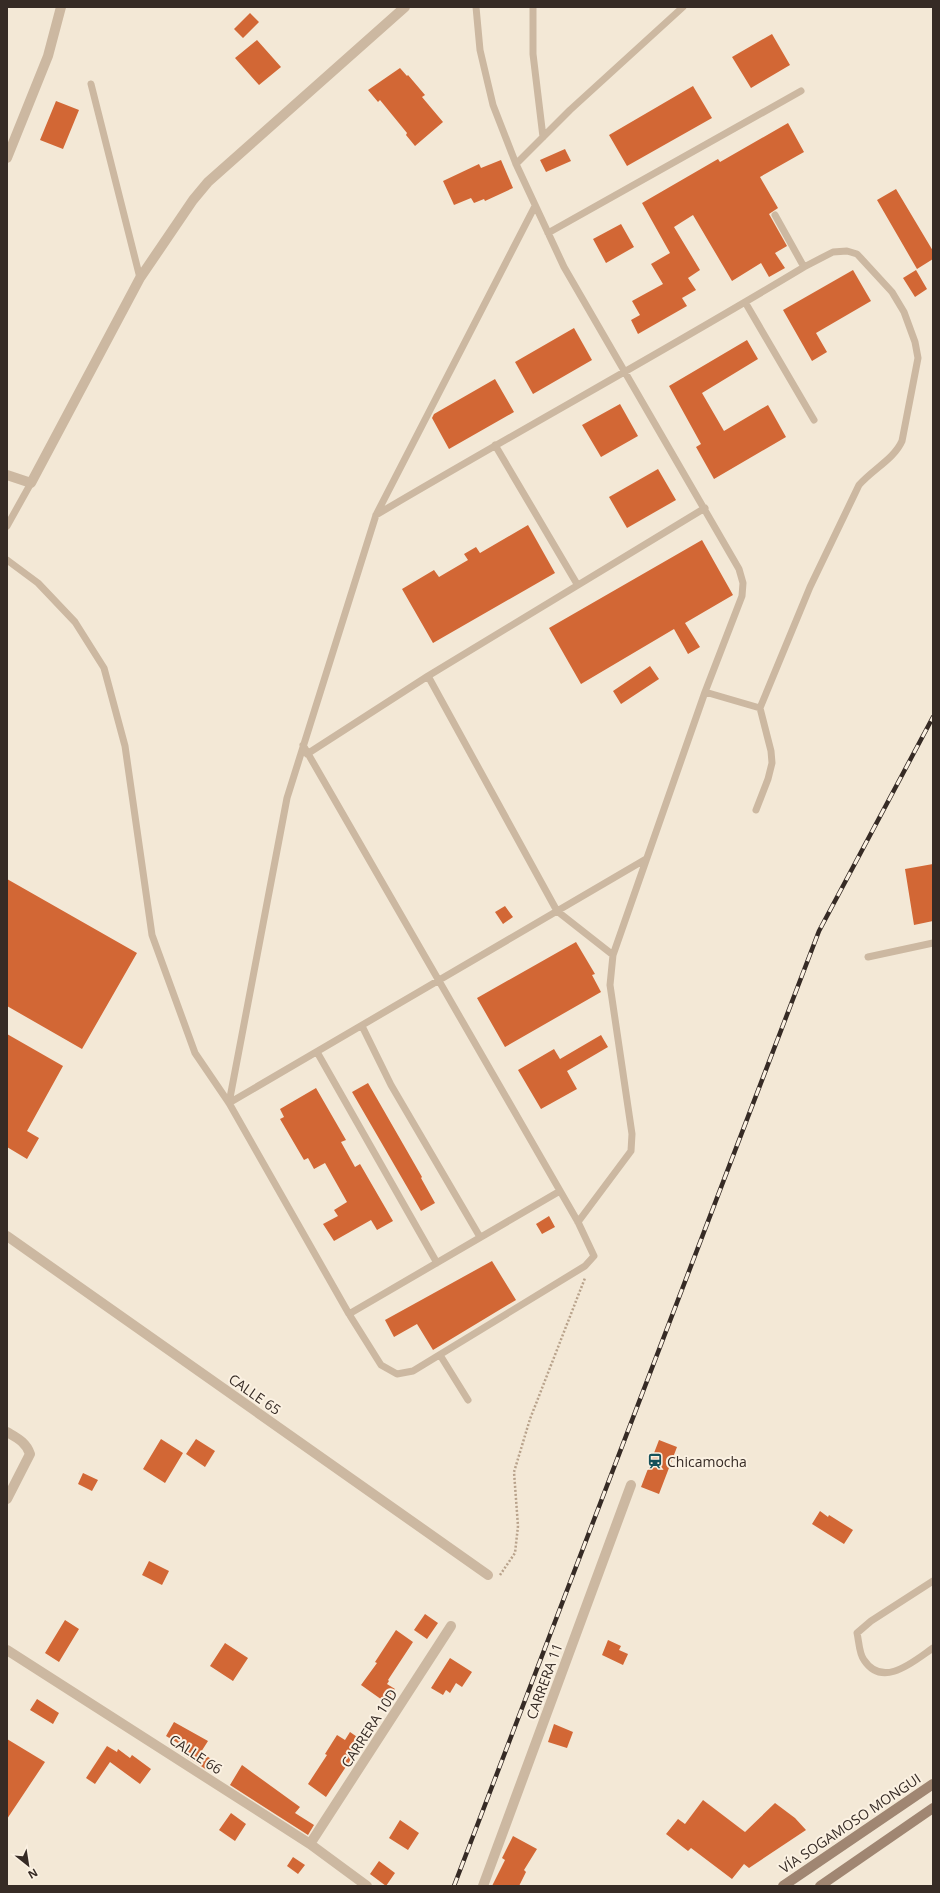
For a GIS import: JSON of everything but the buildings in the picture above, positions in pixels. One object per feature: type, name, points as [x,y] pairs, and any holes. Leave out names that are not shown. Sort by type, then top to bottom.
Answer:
[{"type":"main road","name":"VÍA SOGAMOSO MONGUI","points":[[783,1886],[933,1784]]},
{"type":"main road","points":[[820,1886],[933,1808]]},
{"type":"street","points":[[7,158],[48,56],[61,7]]},
{"type":"street","points":[[7,475],[31,483],[140,278],[192,200],[208,182],[405,7]]},
{"type":"street","name":"CALLE 65","points":[[7,1236],[488,1575]]},
{"type":"street","points":[[7,1432],[22,1441],[27,1446],[30,1454],[7,1499]]},
{"type":"street","name":"CARRERA 11","points":[[483,1886],[631,1485]]},
{"type":"street","name":"CARRERA 10D","points":[[310,1844],[451,1626]]},
{"type":"street","name":"CALLE 66","points":[[7,1650],[310,1844],[367,1886]]},
{"type":"lane","points":[[476,7],[480,50],[493,105],[516,164],[535,206],[564,267],[705,508],[739,569],[743,583],[742,596],[705,692],[613,955],[610,985],[632,1134],[631,1151],[578,1222]]},
{"type":"lane","points":[[533,7],[533,54],[542,137]]},
{"type":"lane","points":[[516,164],[542,137],[615,68],[683,7]]},
{"type":"lane","points":[[91,84],[140,278]]},
{"type":"lane","points":[[548,233],[801,91]]},
{"type":"lane","points":[[230,1103],[287,798],[376,515],[535,206]]},
{"type":"lane","points":[[775,215],[804,267]]},
{"type":"lane","points":[[376,515],[804,267],[833,252],[847,251],[857,254],[892,292],[904,312],[916,342],[918,358],[902,441],[898,451],[869,473],[859,485],[810,587],[760,708],[771,751],[772,763],[768,780],[756,810]]},
{"type":"lane","points":[[745,302],[814,420]]},
{"type":"lane","points":[[495,445],[577,584]]},
{"type":"lane","points":[[7,526],[31,483]]},
{"type":"lane","points":[[307,754],[428,676],[577,584],[705,508]]},
{"type":"lane","points":[[7,560],[38,582],[75,622],[104,668],[125,746],[152,935],[195,1053],[230,1103],[349,1314],[381,1365],[397,1374],[413,1371],[440,1355],[585,1266],[594,1256],[578,1222],[303,746]]},
{"type":"lane","points":[[428,676],[557,911],[613,955]]},
{"type":"lane","points":[[705,692],[760,708]]},
{"type":"lane","points":[[230,1103],[646,859]]},
{"type":"lane","points":[[868,957],[933,943]]},
{"type":"lane","points":[[362,1026],[391,1085],[480,1237]]},
{"type":"lane","points":[[317,1052],[437,1262]]},
{"type":"lane","points":[[349,1314],[560,1191]]},
{"type":"lane","points":[[440,1355],[468,1400]]},
{"type":"lane","points":[[933,1581],[870,1621],[857,1633],[863,1660],[875,1670],[888,1674],[906,1667],[933,1648]]},
{"type":"path","points":[[488,1575],[496,1578],[502,1574],[515,1553],[518,1526],[514,1472],[530,1419],[586,1278]]},
{"type":"railway","points":[[454,1886],[819,931],[933,717]]},
{"type":"place","name":"Chicamocha","points":[[655,1461]]}]
